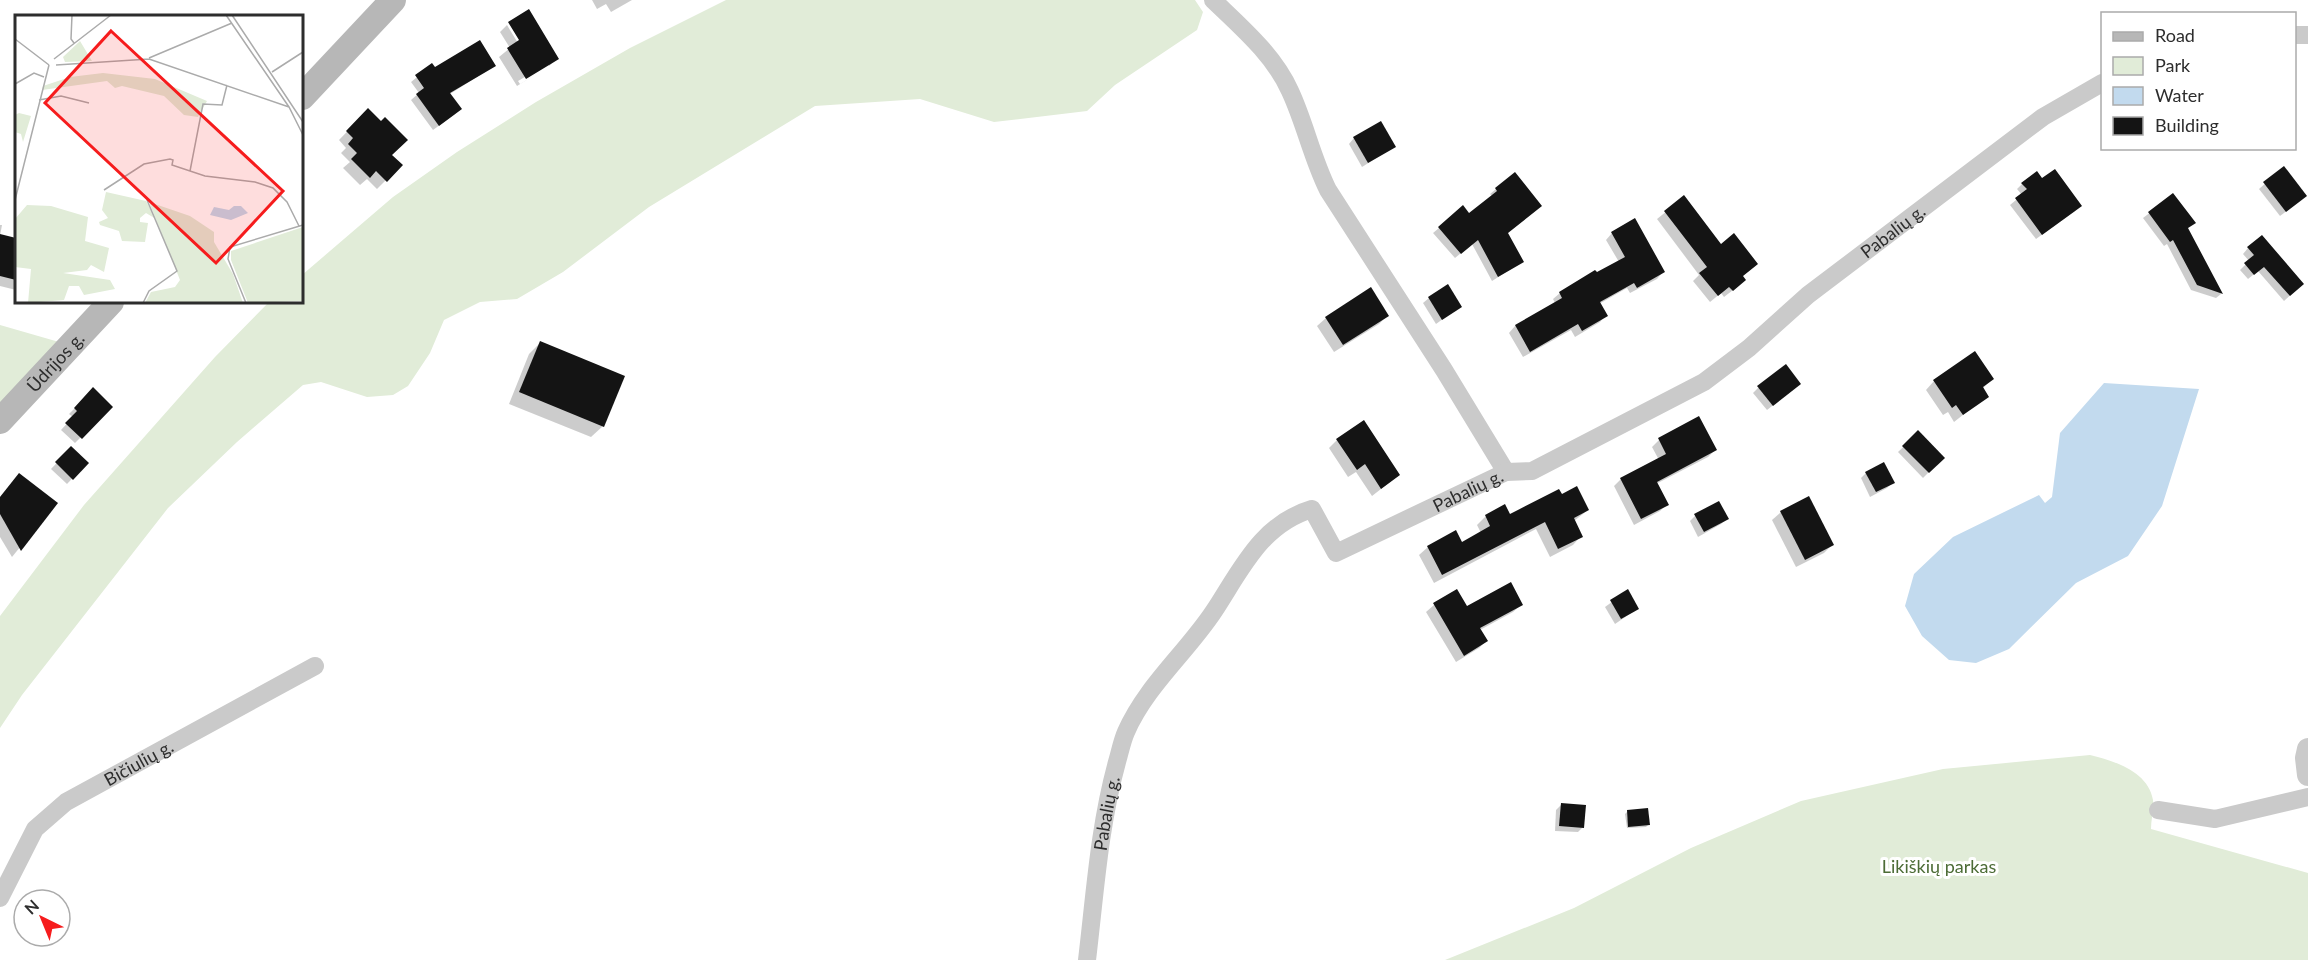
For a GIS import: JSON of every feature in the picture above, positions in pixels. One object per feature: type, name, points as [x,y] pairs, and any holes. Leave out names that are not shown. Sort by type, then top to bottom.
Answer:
[{"type":"main road","points":[[303,96],[393,0]]},
{"type":"main road","name":"Ūdrijos g.","points":[[0,421],[110,303]]},
{"type":"street","points":[[1213,0],[1248,34],[1278,70],[1290,90],[1316,166],[1328,190],[1444,369],[1506,472]]},
{"type":"street","name":"Pabalių g.","points":[[1087,960],[1105,818],[1126,732],[1138,710],[1157,684],[1202,629],[1240,567],[1276,526],[1298,513],[1312,509],[1336,553],[1506,472],[1532,471],[1704,382],[1749,348],[1808,295],[2033,124],[2101,84]]},
{"type":"street","name":"Bičiulių g.","points":[[0,898],[35,829],[66,802],[315,666]]},
{"type":"street","points":[[2308,748],[2306,758],[2308,776]]},
{"type":"street","points":[[2158,810],[2215,819],[2308,797]]},
{"type":"green space","points":[[726,0],[1195,0],[1203,12],[1197,30],[1115,85],[1087,111],[994,122],[920,99],[815,106],[649,207],[563,272],[517,299],[480,302],[444,320],[430,353],[408,386],[393,395],[367,397],[321,382],[303,385],[237,442],[168,508],[22,695],[0,728],[0,616],[84,505],[215,357],[268,303],[303,303],[303,274],[393,197],[457,152],[536,102],[630,48]]},
{"type":"green space","points":[[0,325],[59,342],[0,405]]},
{"type":"green space","name":"Likiškių parkas","points":[[2090,755],[2129,769],[2144,782],[2153,800],[2151,829],[2308,873],[2308,960],[1445,960],[1574,908],[1691,848],[1801,801],[1943,769]]},
{"type":"water","points":[[2104,383],[2199,389],[2162,506],[2128,556],[2076,583],[2009,649],[1976,663],[1949,660],[1922,636],[1905,606],[1914,574],[1953,537],[2039,495],[2045,503],[2052,497],[2060,433]]},
{"type":"building","points":[[529,9],[559,59],[526,79],[507,48],[519,40],[508,22]]},
{"type":"building","points":[[480,40],[496,66],[450,93],[462,109],[439,126],[416,94],[424,88],[415,75],[432,63],[435,67]]},
{"type":"building","points":[[368,108],[381,121],[385,117],[408,140],[392,155],[403,165],[387,182],[376,171],[370,178],[351,159],[357,153],[348,144],[353,138],[346,131]]},
{"type":"building","points":[[1381,121],[1396,147],[1368,163],[1353,137]]},
{"type":"building","points":[[2284,166],[2307,196],[2286,212],[2263,182]]},
{"type":"building","points":[[2055,169],[2082,206],[2042,235],[2015,198],[2027,189],[2021,183],[2037,171],[2042,178]]},
{"type":"building","points":[[1515,172],[1542,206],[1508,233],[1524,262],[1498,277],[1478,240],[1461,254],[1438,227],[1463,205],[1469,213],[1497,191],[1495,188]]},
{"type":"building","points":[[2173,193],[2196,223],[2188,228],[2223,294],[2197,285],[2173,240],[2170,242],[2148,212]]},
{"type":"building","points":[[1684,195],[1721,244],[1734,233],[1758,264],[1743,276],[1746,280],[1733,291],[1729,287],[1718,296],[1699,273],[1707,267],[1664,211]]},
{"type":"building","points":[[1635,218],[1665,272],[1637,288],[1634,283],[1600,302],[1608,316],[1582,331],[1578,324],[1530,352],[1515,325],[1562,298],[1559,292],[1595,270],[1597,272],[1625,257],[1611,232]]},
{"type":"building","points":[[0,234],[15,238],[15,280],[0,276]]},
{"type":"building","points":[[2262,235],[2304,284],[2290,296],[2264,267],[2254,275],[2244,263],[2254,255],[2247,247]]},
{"type":"building","points":[[1448,284],[1462,307],[1442,320],[1428,297]]},
{"type":"building","points":[[1371,287],[1389,316],[1343,345],[1325,317]]},
{"type":"building","points":[[540,341],[625,376],[604,427],[519,392]]},
{"type":"building","points":[[1975,351],[1994,379],[1983,387],[1989,397],[1963,415],[1956,405],[1952,408],[1933,380]]},
{"type":"building","points":[[1786,364],[1801,384],[1773,406],[1757,386]]},
{"type":"building","points":[[93,387],[113,407],[82,439],[65,423],[77,411],[74,408]]},
{"type":"building","points":[[1699,416],[1717,450],[1657,482],[1669,505],[1641,519],[1620,478],[1666,454],[1658,438]]},
{"type":"building","points":[[1364,420],[1400,475],[1381,489],[1365,464],[1357,470],[1336,439]]},
{"type":"building","points":[[1918,430],[1945,458],[1929,473],[1902,446]]},
{"type":"building","points":[[71,446],[89,463],[73,480],[55,462]]},
{"type":"building","points":[[1884,462],[1895,483],[1876,492],[1865,472]]},
{"type":"building","points":[[19,473],[58,503],[21,551],[0,514],[0,497]]},
{"type":"building","points":[[1577,486],[1589,510],[1574,518],[1583,537],[1558,549],[1545,522],[1442,575],[1427,546],[1456,530],[1462,542],[1490,526],[1485,515],[1505,504],[1510,514],[1559,489],[1562,494]]},
{"type":"building","points":[[1809,496],[1834,545],[1805,560],[1780,511]]},
{"type":"building","points":[[1719,501],[1729,519],[1704,532],[1694,514]]},
{"type":"building","points":[[1511,582],[1523,605],[1480,628],[1488,641],[1464,656],[1433,603],[1457,589],[1467,606]]},
{"type":"building","points":[[1628,589],[1639,609],[1621,619],[1610,600]]},
{"type":"building","points":[[1561,803],[1586,805],[1584,828],[1559,826]]},
{"type":"building","points":[[1648,808],[1650,825],[1628,827],[1627,810]]}]
